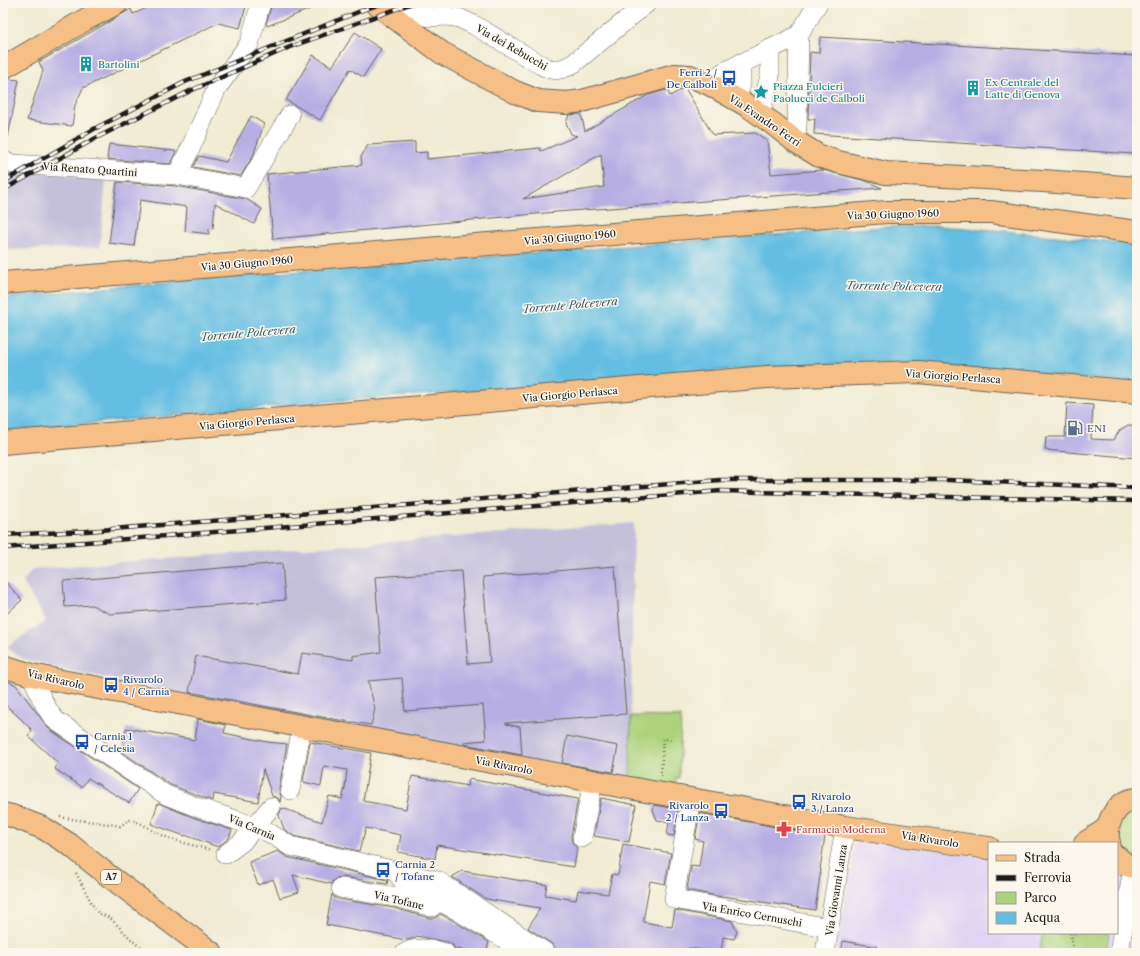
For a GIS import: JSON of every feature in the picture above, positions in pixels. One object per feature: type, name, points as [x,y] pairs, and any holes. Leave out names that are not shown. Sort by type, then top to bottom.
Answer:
[{"type":"main road","points":[[3,68],[90,17],[117,3]]},
{"type":"main road","name":"Via Evandro Ferri","points":[[375,3],[442,53],[515,92],[538,101],[567,103],[582,101],[674,75],[690,76],[711,84],[760,114],[795,141],[819,156],[838,162],[886,173],[1043,181],[1137,188]]},
{"type":"main road","name":"Via 30 Giugno 1960","points":[[3,283],[887,212],[991,212],[1137,232]]},
{"type":"main road","name":"Via Giorgio Perlasca","points":[[3,443],[767,377],[918,372],[1137,392]]},
{"type":"main road","name":"Via Rivarolo","points":[[3,656],[19,670],[63,682],[845,827],[988,848]]},
{"type":"main road","points":[[1088,842],[1108,835],[1110,818],[1116,810],[1124,803],[1137,799]]},
{"type":"main road","name":"A7","points":[[3,814],[43,828],[69,844],[109,876],[212,953]]},
{"type":"street","points":[[177,175],[217,88],[249,44],[261,3]]},
{"type":"street","name":"Via dei Rebucchi","points":[[408,3],[424,16],[447,16],[459,18],[474,25],[541,65],[554,70],[566,68],[574,63],[647,3]]},
{"type":"street","points":[[795,141],[797,127],[799,35],[818,3]]},
{"type":"street","points":[[711,84],[722,73],[799,35]]},
{"type":"street","points":[[760,114],[770,76],[770,49]]},
{"type":"street","points":[[737,100],[742,84],[741,63]]},
{"type":"street","name":"Via Renato Quartini","points":[[3,161],[12,164],[177,175],[246,188],[290,115]]},
{"type":"street","name":"Via Carnia","points":[[19,670],[40,695],[47,709],[55,720],[166,796],[268,832],[290,846],[438,881],[546,953]]},
{"type":"street","points":[[290,790],[302,727]]},
{"type":"street","points":[[582,838],[593,781]]},
{"type":"street","name":"Via Enrico Cernuschi","points":[[691,799],[674,899],[829,928]]},
{"type":"street","points":[[226,854],[242,842],[271,806]]},
{"type":"street","name":"Via Giovanni Lanza","points":[[825,953],[845,827]]},
{"type":"street","points":[[1119,953],[1129,864]]},
{"type":"street","name":"Via Tofane","points":[[397,872],[406,885],[457,910],[505,939],[512,946],[514,953]]},
{"type":"street","name":"Via Tofane","points":[[341,888],[396,897],[432,907],[457,910]]},
{"type":"street","points":[[405,953],[419,948],[437,950],[445,953]]},
{"type":"path","points":[[657,779],[662,775],[664,734]]},
{"type":"path","points":[[664,739],[674,740]]},
{"type":"path","points":[[55,814],[60,817],[120,826],[129,820],[134,821],[158,833],[226,854]]},
{"type":"path","points":[[73,869],[98,913],[110,918],[136,944],[146,949],[149,953]]},
{"type":"path","points":[[1071,934],[1073,953]]},
{"type":"shaded area","points":[[3,166],[106,180],[100,247],[3,250]]},
{"type":"shaded area","points":[[634,523],[630,783],[458,747],[51,667],[24,659],[6,647],[46,621],[23,582],[32,569]]},
{"type":"shaded area","points":[[857,837],[988,857],[988,934],[1118,934],[1118,876],[1137,879],[1137,953],[836,953]]},
{"type":"green space","points":[[631,716],[681,717],[679,778],[676,778],[675,789],[630,783]]},
{"type":"green space","points":[[1137,801],[1137,864],[1118,853],[1118,842],[1116,842],[1112,822]]},
{"type":"green space","points":[[1043,934],[1109,934],[1106,953],[1039,953]]},
{"type":"water","name":"Torrente Polcevera","points":[[937,226],[1137,244],[1137,383],[916,364],[835,364],[750,368],[544,386],[331,401],[3,431],[3,298],[177,281],[414,262],[882,227]]},
{"type":"building","name":"Bartolini","points":[[159,3],[247,3],[240,28],[218,23],[83,88],[75,105],[72,126],[27,120],[43,71],[39,62],[131,9],[133,14]]},
{"type":"building","points":[[272,3],[323,4],[267,26],[266,24]]},
{"type":"building","points":[[355,32],[381,49],[363,77],[350,69],[320,120],[286,100],[313,55],[332,67]]},
{"type":"building","name":"Ex Centrale del Latte di Genova","points":[[820,37],[1137,56],[1137,127],[1135,154],[814,134],[815,119],[808,119],[810,52],[819,53]]},
{"type":"building","points":[[6,80],[19,80],[8,137],[3,136],[3,95]]},
{"type":"building","points":[[685,88],[713,135],[755,133],[767,140],[771,174],[823,170],[866,181],[882,188],[556,212],[273,239],[267,174],[362,165],[361,157],[368,145],[415,142],[415,153],[427,152],[427,159],[540,148],[541,151],[577,136],[571,134],[566,123],[569,115],[581,114],[585,131],[648,95],[667,90],[670,96]],"holes":[[[601,154],[604,187],[523,199]]]},
{"type":"building","points":[[251,116],[264,124],[253,156],[241,176],[193,167],[199,156],[226,162]]},
{"type":"building","points":[[109,144],[176,152],[170,164],[107,159]]},
{"type":"building","points":[[117,182],[176,186],[246,199],[262,209],[254,224],[215,203],[213,229],[209,228],[209,234],[185,231],[187,207],[140,200],[134,246],[109,243]]},
{"type":"building","points":[[1067,403],[1093,405],[1091,439],[1113,440],[1120,430],[1128,425],[1137,426],[1137,458],[1045,450],[1046,437],[1065,437]]},
{"type":"building","points":[[282,563],[285,600],[110,614],[92,605],[65,607],[63,581]]},
{"type":"building","points":[[615,566],[626,714],[506,723],[520,727],[522,755],[464,744],[464,742],[486,740],[483,705],[405,711],[402,678],[368,681],[375,709],[371,725],[189,692],[196,656],[298,674],[302,653],[353,660],[353,656],[381,652],[375,577],[461,571],[468,664],[490,662],[483,577]]},
{"type":"building","points":[[3,579],[22,600],[3,617]]},
{"type":"building","points":[[3,679],[16,685],[49,729],[138,789],[129,803],[88,778],[82,787],[55,769],[58,763],[28,736],[32,730],[3,703]]},
{"type":"building","points":[[198,719],[226,725],[224,733],[267,742],[287,744],[279,788],[281,796],[280,802],[278,798],[272,796],[263,769],[258,802],[214,794],[213,801],[171,785],[122,752],[126,728],[195,740]]},
{"type":"building","points":[[567,736],[618,746],[613,772],[562,763]]},
{"type":"building","points":[[310,742],[371,753],[363,801],[406,809],[412,776],[468,786],[469,779],[578,799],[571,836],[572,842],[577,848],[574,867],[437,845],[435,859],[398,852],[401,835],[366,828],[359,851],[294,836],[284,829],[279,815],[282,808],[322,822],[329,796],[342,799],[345,788],[347,770],[324,766],[321,786],[303,782]]},
{"type":"building","points":[[601,798],[636,805],[629,842],[594,836]]},
{"type":"building","points":[[158,803],[195,818],[232,830],[229,838],[218,847],[151,824]]},
{"type":"building","points":[[654,805],[678,809],[674,836],[667,835],[669,822],[657,820],[653,810]]},
{"type":"building","points":[[700,813],[825,836],[815,910],[723,897],[687,890],[691,866],[699,867],[703,841],[695,839]]},
{"type":"building","points":[[623,844],[671,853],[665,884],[650,881],[643,922],[672,927],[675,910],[732,921],[737,932],[734,939],[723,937],[721,952],[688,948],[686,953],[563,953],[528,928],[540,908],[486,899],[452,877],[462,871],[547,885],[545,895],[576,900],[578,890],[608,894],[612,874],[618,875]]},
{"type":"building","points":[[278,851],[287,857],[388,880],[387,884],[342,877],[337,878],[331,884],[293,875],[299,892],[280,898],[273,879],[258,885],[249,862]]},
{"type":"building","points":[[332,894],[334,897],[339,899],[394,908],[429,918],[435,918],[440,914],[489,942],[486,953],[473,953],[454,948],[453,945],[448,942],[416,936],[415,938],[406,940],[326,925]]},
{"type":"building","points":[[843,941],[878,947],[878,953],[841,953]]},
{"type":"railway","points":[[3,182],[94,129],[185,82],[368,8],[384,3]]},
{"type":"railway","points":[[3,190],[96,138],[190,91],[290,47],[413,3]]},
{"type":"railway","points":[[3,535],[87,531],[720,480],[948,480],[1137,488]]},
{"type":"railway","points":[[3,548],[721,491],[1137,501]]},
{"type":"place","name":"Bartolini","points":[[86,64]]},
{"type":"place","name":"Ferri 2 / De Calboli","points":[[729,78]]},
{"type":"place","name":"Ex Centrale del Latte di Genova","points":[[973,88]]},
{"type":"place","name":"Piazza Fulcieri Paolucci de Calboli","points":[[761,92]]},
{"type":"place","name":"ENI","points":[[1075,428]]},
{"type":"place","name":"Rivarolo 4 / Carnia","points":[[111,685]]},
{"type":"place","name":"Carnia 1 / Celesia","points":[[82,742]]},
{"type":"place","name":"Rivarolo 3 / Lanza","points":[[799,802]]},
{"type":"place","name":"Rivarolo 2 / Lanza","points":[[721,811]]},
{"type":"place","name":"Farmacia Moderna","points":[[784,829]]},
{"type":"place","name":"Carnia 2 / Tofane","points":[[383,870]]}]
